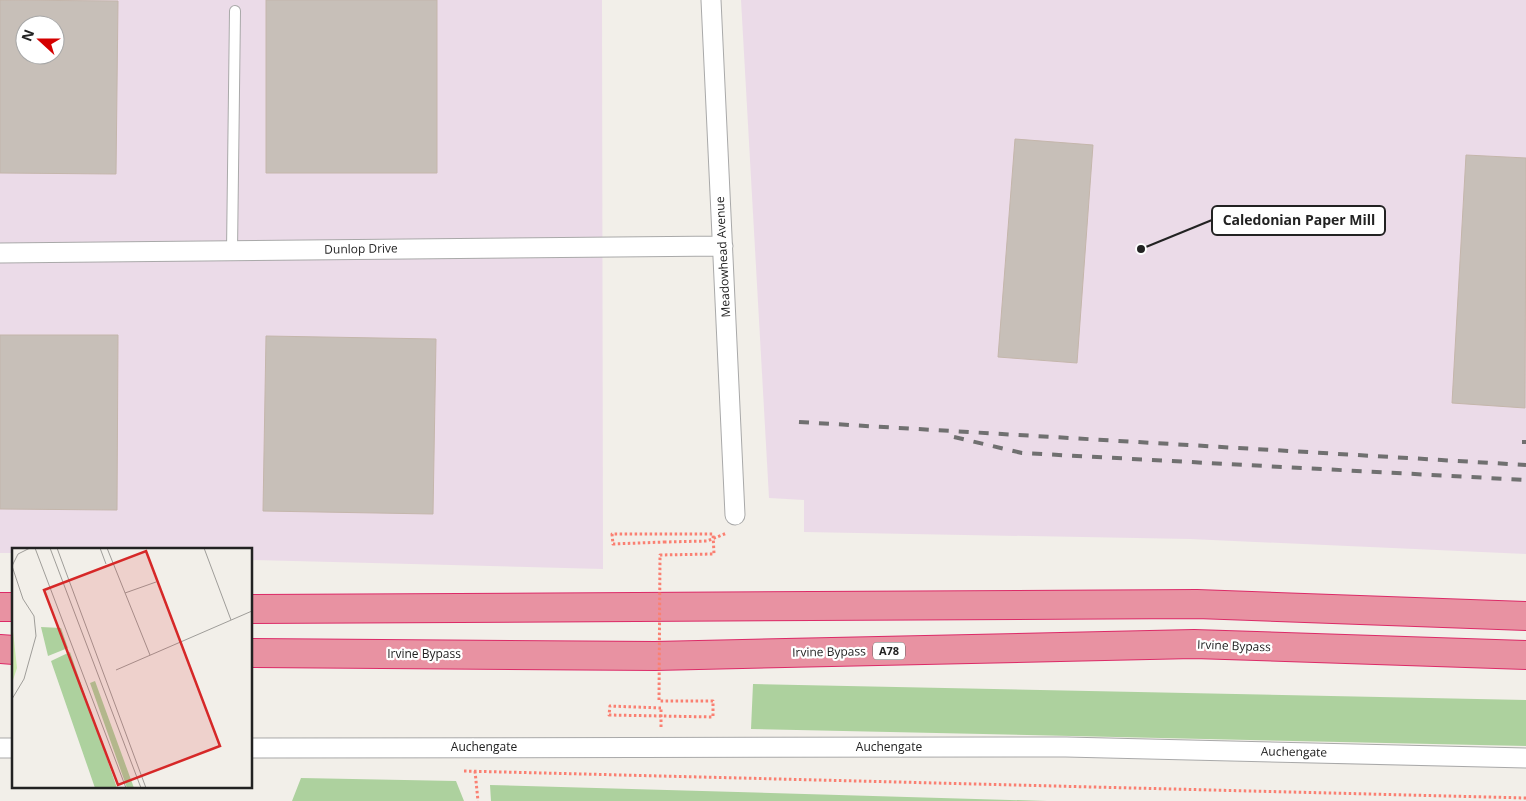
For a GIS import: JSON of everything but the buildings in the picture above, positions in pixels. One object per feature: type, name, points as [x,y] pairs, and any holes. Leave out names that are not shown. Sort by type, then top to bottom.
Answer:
[{"type":"highway","points":[[252,609],[1197,604],[1526,616]]},
{"type":"highway","name":"Irvine Bypass","points":[[252,653],[655,656],[1194,644],[1526,655]]},
{"type":"street","name":"Meadowhead Avenue","points":[[711,0],[735,515]]},
{"type":"street","name":"Dunlop Drive","points":[[0,253],[723,246]]},
{"type":"street","name":"Auchengate","points":[[252,748],[1066,747],[1526,758]]},
{"type":"lane","points":[[232,251],[235,12]]},
{"type":"path","points":[[661,708],[610,706],[610,715],[713,717],[713,701],[659,701],[660,555],[714,554],[713,534],[612,534],[613,544],[707,541],[726,534],[735,515]]},
{"type":"path","points":[[456,771],[1526,798]]},
{"type":"path","points":[[475,771],[478,801]]},
{"type":"shaded area","points":[[0,0],[602,0],[603,569],[252,560],[252,548],[12,548],[12,553],[0,553]]},
{"type":"shaded area","points":[[741,0],[1526,0],[1526,554],[1190,539],[804,532],[804,500],[769,498]]},
{"type":"green space","points":[[753,684],[1526,700],[1526,746],[751,729]]},
{"type":"green space","points":[[301,778],[456,781],[464,801],[292,801]]},
{"type":"green space","points":[[490,785],[1047,801],[491,801]]},
{"type":"railway","points":[[799,422],[1526,465]]},
{"type":"railway","points":[[954,437],[1022,453],[1526,480]]},
{"type":"place","name":"Caledonian Paper Mill","points":[[1141,249]]}]
